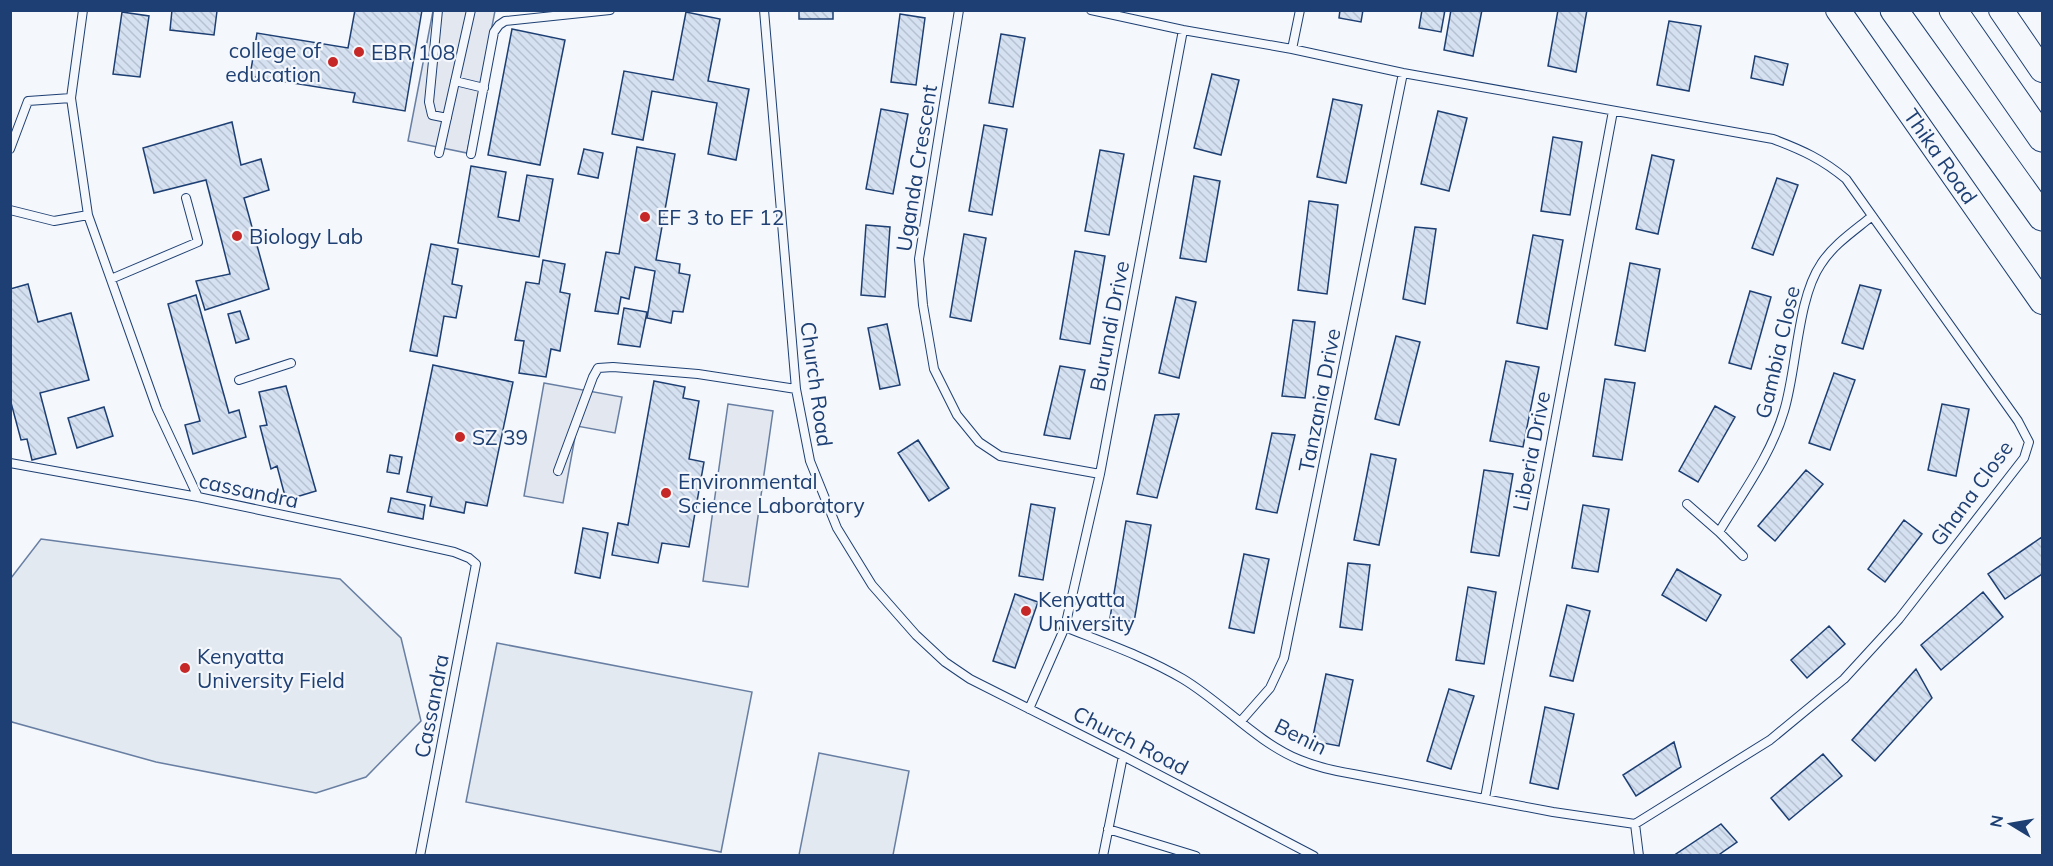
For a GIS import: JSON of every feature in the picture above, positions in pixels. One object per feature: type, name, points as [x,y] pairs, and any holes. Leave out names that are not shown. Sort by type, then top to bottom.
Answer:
[{"type":"highway","points":[[1894,10],[2043,217]]},
{"type":"highway","points":[[1953,10],[2043,138]]},
{"type":"main road","name":"Thika Road","points":[[1838,10],[2043,302]]},
{"type":"main road","points":[[2001,10],[2043,70]]},
{"type":"lane","points":[[83,10],[71,98],[88,215],[156,409],[198,497]]},
{"type":"lane","points":[[438,10],[429,102],[432,115],[447,118]]},
{"type":"lane","points":[[439,153],[471,10]]},
{"type":"lane","points":[[471,154],[494,32],[498,25],[505,21],[610,10]]},
{"type":"lane","name":"Church Road","points":[[764,10],[796,389],[810,461],[837,528],[872,585],[916,635],[945,662],[970,679],[1314,855]]},
{"type":"lane","name":"Uganda Crescent","points":[[959,10],[919,260],[923,305],[934,369],[957,415],[979,442],[1000,456],[1100,474]]},
{"type":"lane","name":"Ghana Close","points":[[1091,10],[1403,73],[1773,140],[1811,154],[1846,179],[2018,421],[2029,442],[2024,458],[1899,619],[1844,679],[1770,740],[1635,824]]},
{"type":"lane","points":[[1292,49],[1300,10]]},
{"type":"lane","name":"Burundi Drive","points":[[1065,627],[1100,474],[1183,30]]},
{"type":"lane","name":"Tanzania Drive","points":[[1241,721],[1270,688],[1284,658],[1403,73]]},
{"type":"lane","points":[[455,81],[484,88]]},
{"type":"lane","points":[[10,148],[28,101],[71,98]]},
{"type":"lane","name":"Liberia Drive","points":[[1485,798],[1613,111]]},
{"type":"lane","points":[[111,279],[198,242],[186,198]]},
{"type":"lane","points":[[10,210],[54,221],[88,215]]},
{"type":"lane","name":"Gambia Close","points":[[1719,532],[1773,443],[1785,411],[1809,288],[1820,264],[1871,217]]},
{"type":"lane","points":[[239,380],[291,363]]},
{"type":"lane","points":[[558,471],[598,368],[613,367],[698,374],[796,389]]},
{"type":"lane","points":[[10,458],[29,465]]},
{"type":"lane","name":"cassandra","points":[[10,463],[198,497],[454,552],[469,558],[476,564]]},
{"type":"lane","points":[[1687,504],[1743,556]]},
{"type":"lane","name":"Cassandra","points":[[420,855],[476,564]]},
{"type":"lane","points":[[1029,708],[1065,627]]},
{"type":"lane","name":"Benin","points":[[1065,627],[1164,668],[1185,680],[1271,744],[1299,759],[1328,769],[1553,812],[1635,824]]},
{"type":"lane","points":[[1103,855],[1123,756]]},
{"type":"lane","points":[[1635,824],[1640,855]]},
{"type":"lane","points":[[1108,829],[1196,855]]},
{"type":"shaded area","points":[[433,11],[495,11],[467,153],[408,141]]},
{"type":"shaded area","points":[[544,383],[622,397],[615,433],[577,426],[563,503],[524,496]]},
{"type":"shaded area","points":[[728,404],[773,411],[748,587],[703,581]]},
{"type":"shaded area","points":[[41,539],[340,579],[401,638],[421,721],[366,777],[316,793],[156,762],[12,722],[10,719],[11,578]]},
{"type":"shaded area","points":[[497,643],[752,692],[721,852],[466,802]]},
{"type":"shaded area","points":[[819,753],[909,771],[893,855],[799,855]]},
{"type":"building","points":[[172,10],[217,11],[214,35],[170,30]]},
{"type":"building","name":"college of education","points":[[355,10],[422,10],[405,111],[353,102],[355,93],[250,76],[257,33],[348,48]]},
{"type":"building","points":[[799,10],[833,10],[833,19],[799,19]]},
{"type":"building","points":[[1340,10],[1363,10],[1361,22],[1339,18]]},
{"type":"building","points":[[1422,10],[1445,10],[1441,32],[1419,28]]},
{"type":"building","points":[[1451,10],[1482,10],[1473,56],[1444,50]]},
{"type":"building","points":[[1558,10],[1587,10],[1576,72],[1548,66]]},
{"type":"building","points":[[122,12],[149,16],[140,77],[113,74]]},
{"type":"building","points":[[686,12],[720,19],[708,81],[749,89],[736,160],[708,154],[717,103],[652,91],[643,140],[612,134],[624,71],[673,80]]},
{"type":"building","points":[[900,14],[925,18],[916,85],[891,82]]},
{"type":"building","points":[[1669,21],[1701,26],[1689,91],[1657,85]]},
{"type":"building","points":[[512,29],[565,40],[540,165],[488,155]]},
{"type":"building","points":[[1001,34],[1025,38],[1013,107],[989,103]]},
{"type":"building","points":[[1755,56],[1788,64],[1783,85],[1751,78]]},
{"type":"building","points":[[1212,74],[1239,80],[1221,155],[1194,148]]},
{"type":"building","points":[[1333,99],[1362,105],[1346,183],[1317,177]]},
{"type":"building","points":[[881,109],[908,114],[893,194],[866,189]]},
{"type":"building","points":[[1438,111],[1467,118],[1449,191],[1421,184]]},
{"type":"building","name":"Biology Lab","points":[[232,122],[241,165],[261,159],[269,190],[244,198],[269,289],[205,310],[196,281],[230,274],[206,180],[154,193],[143,148]]},
{"type":"building","points":[[984,125],[1007,129],[992,215],[969,211]]},
{"type":"building","points":[[1553,137],[1582,142],[1570,215],[1541,211]]},
{"type":"building","name":"EF 3 to EF 12","points":[[637,147],[675,154],[656,260],[680,264],[679,273],[690,275],[683,312],[673,311],[671,323],[647,318],[655,271],[635,267],[629,299],[621,297],[618,314],[595,311],[606,252],[619,254]]},
{"type":"building","points":[[584,149],[603,153],[598,178],[578,174]]},
{"type":"building","points":[[1100,150],[1124,154],[1109,235],[1085,231]]},
{"type":"building","points":[[1652,155],[1674,160],[1658,234],[1636,229]]},
{"type":"building","points":[[471,166],[506,172],[498,217],[519,221],[527,175],[553,179],[539,257],[458,243]]},
{"type":"building","points":[[1194,176],[1220,181],[1206,262],[1180,258]]},
{"type":"building","points":[[1777,178],[1798,185],[1773,255],[1752,248]]},
{"type":"building","points":[[1309,201],[1338,205],[1327,294],[1298,290]]},
{"type":"building","points":[[866,225],[890,227],[885,297],[861,295]]},
{"type":"building","points":[[1415,227],[1436,229],[1425,304],[1403,299]]},
{"type":"building","points":[[964,234],[986,238],[971,321],[950,317]]},
{"type":"building","points":[[1533,235],[1563,240],[1547,329],[1517,323]]},
{"type":"building","points":[[431,244],[458,249],[452,284],[462,286],[456,318],[444,316],[437,356],[410,351]]},
{"type":"building","points":[[1075,251],[1105,256],[1090,344],[1060,339]]},
{"type":"building","points":[[543,260],[565,264],[560,292],[570,294],[560,351],[551,349],[546,377],[519,373],[524,341],[515,340],[526,282],[539,284]]},
{"type":"building","points":[[1630,263],[1660,269],[1645,351],[1615,345]]},
{"type":"building","points":[[28,284],[38,322],[71,313],[89,380],[40,393],[56,454],[32,460],[27,439],[21,440],[10,399],[10,289]]},
{"type":"building","points":[[1860,285],[1881,290],[1863,349],[1842,343]]},
{"type":"building","points":[[1750,291],[1771,297],[1751,369],[1729,363]]},
{"type":"building","points":[[196,295],[229,413],[239,410],[246,437],[193,454],[185,425],[200,421],[168,304]]},
{"type":"building","points":[[1176,297],[1196,302],[1179,378],[1159,373]]},
{"type":"building","points":[[624,308],[647,312],[640,347],[618,344]]},
{"type":"building","points":[[240,311],[249,339],[236,343],[228,314]]},
{"type":"building","points":[[1293,320],[1315,322],[1305,398],[1282,396]]},
{"type":"building","points":[[887,324],[900,385],[880,389],[868,328]]},
{"type":"building","points":[[1396,336],[1420,342],[1399,425],[1375,419]]},
{"type":"building","points":[[1506,361],[1539,367],[1523,447],[1490,441]]},
{"type":"building","name":"SZ 39","points":[[433,365],[513,382],[487,506],[466,502],[464,513],[430,506],[432,497],[407,492]]},
{"type":"building","points":[[1060,366],[1085,370],[1070,439],[1044,435]]},
{"type":"building","points":[[1834,373],[1855,380],[1830,450],[1809,443]]},
{"type":"building","points":[[1605,379],[1635,383],[1622,460],[1593,456]]},
{"type":"building","name":"Environmental Science Laboratory","points":[[654,381],[685,387],[683,398],[699,401],[689,459],[704,462],[689,547],[662,543],[658,563],[612,555],[618,523],[628,525]]},
{"type":"building","points":[[286,386],[316,491],[286,500],[277,466],[271,469],[260,426],[267,425],[259,392]]},
{"type":"building","points":[[1942,404],[1969,409],[1956,476],[1928,470]]},
{"type":"building","points":[[1715,406],[1735,417],[1698,482],[1679,471]]},
{"type":"building","points":[[104,407],[113,436],[77,448],[68,418]]},
{"type":"building","points":[[1179,414],[1157,498],[1137,494],[1155,415]]},
{"type":"building","points":[[1272,433],[1295,435],[1277,513],[1256,509]]},
{"type":"building","points":[[918,440],[949,488],[929,501],[898,453]]},
{"type":"building","points":[[1371,454],[1396,459],[1379,545],[1354,540]]},
{"type":"building","points":[[390,455],[402,457],[399,474],[387,472]]},
{"type":"building","points":[[1484,470],[1513,474],[1499,556],[1471,552]]},
{"type":"building","points":[[1806,470],[1823,484],[1775,541],[1758,526]]},
{"type":"building","points":[[391,498],[425,505],[423,519],[388,512]]},
{"type":"building","points":[[1031,504],[1055,508],[1043,580],[1019,576]]},
{"type":"building","points":[[1583,505],[1609,509],[1598,572],[1572,568]]},
{"type":"building","points":[[1904,520],[1922,534],[1885,582],[1868,569]]},
{"type":"building","points":[[1126,521],[1151,525],[1134,622],[1110,618]]},
{"type":"building","points":[[583,528],[608,533],[600,578],[575,573]]},
{"type":"building","points":[[2042,537],[2042,574],[2005,599],[1988,574]]},
{"type":"building","points":[[1244,554],[1269,559],[1254,633],[1229,628]]},
{"type":"building","points":[[1348,563],[1370,565],[1362,630],[1340,627]]},
{"type":"building","points":[[1677,569],[1721,595],[1706,621],[1662,595]]},
{"type":"building","points":[[1468,587],[1496,592],[1484,664],[1456,660]]},
{"type":"building","points":[[1983,592],[2003,617],[1941,670],[1921,645]]},
{"type":"building","points":[[1015,594],[1038,602],[1015,668],[993,661]]},
{"type":"building","points":[[1567,605],[1590,611],[1573,681],[1550,676]]},
{"type":"building","points":[[1829,626],[1845,644],[1807,678],[1791,660]]},
{"type":"building","points":[[1916,669],[1932,698],[1875,761],[1852,740]]},
{"type":"building","points":[[1326,674],[1353,680],[1339,746],[1312,741]]},
{"type":"building","points":[[1449,689],[1474,696],[1451,769],[1427,761]]},
{"type":"building","points":[[1545,707],[1574,714],[1558,789],[1530,783]]},
{"type":"building","points":[[1674,742],[1681,767],[1636,796],[1623,775]]},
{"type":"building","points":[[1823,754],[1842,776],[1789,820],[1771,798]]},
{"type":"building","points":[[1721,824],[1737,842],[1717,856],[1673,856]]},
{"type":"place","name":"EBR 108","points":[[359,52]]},
{"type":"place","name":"college of education","points":[[333,62]]},
{"type":"place","name":"EF 3 to EF 12","points":[[645,217]]},
{"type":"place","name":"Biology Lab","points":[[237,236]]},
{"type":"place","name":"SZ 39","points":[[460,437]]},
{"type":"place","name":"Environmental Science Laboratory","points":[[666,493]]},
{"type":"place","name":"Kenyatta University","points":[[1026,611]]},
{"type":"place","name":"Kenyatta University Field","points":[[185,668]]}]
